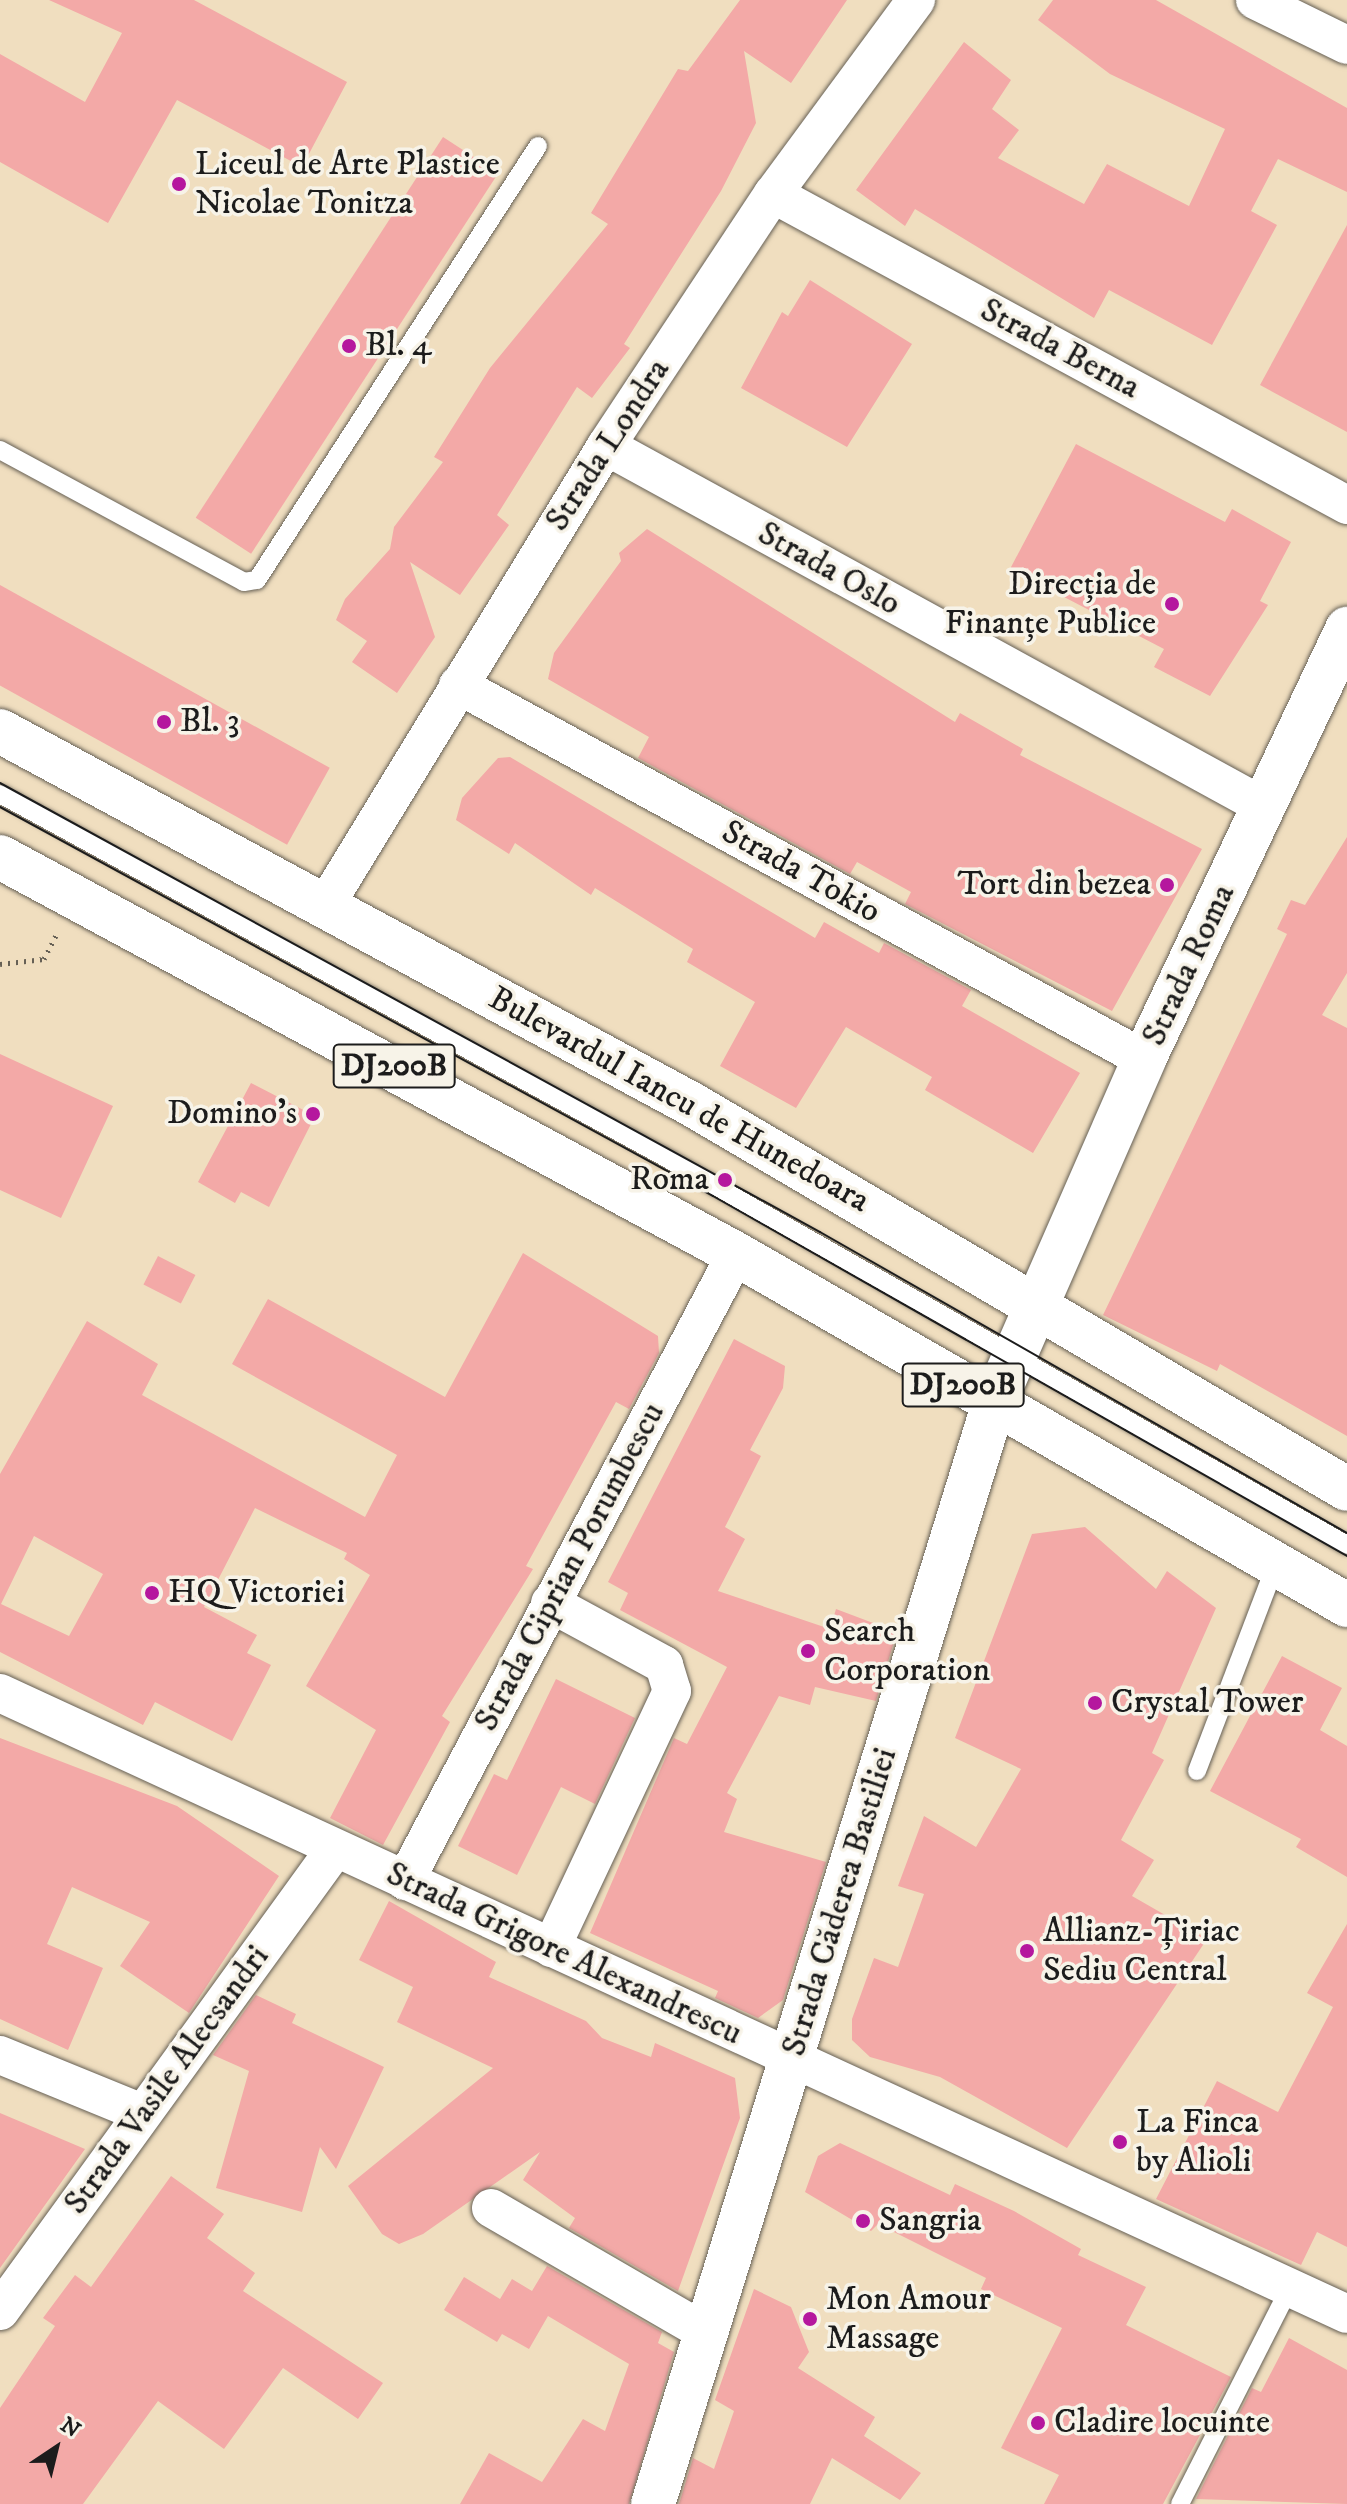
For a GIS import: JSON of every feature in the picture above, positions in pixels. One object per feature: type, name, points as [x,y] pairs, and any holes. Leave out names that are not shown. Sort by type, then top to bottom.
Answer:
[{"type":"main road","name":"Strada Roma","points":[[1034,1301],[1144,1059],[1347,629]]},
{"type":"main road","name":"Bulevardul Iancu de Hunedoara","points":[[0,731],[325,906],[1034,1301],[1347,1489]]},
{"type":"main road","name":"DJ200B","points":[[0,857],[736,1254],[1347,1605]]},
{"type":"main road","name":"Strada Căderea Bastiliei","points":[[653,2504],[994,1403],[1034,1301]]},
{"type":"street","name":"Strada Londra","points":[[325,906],[606,446],[773,194],[916,0]]},
{"type":"street","points":[[1255,0],[1347,45]]},
{"type":"street","name":"Strada Berna","points":[[773,194],[1347,505]]},
{"type":"street","name":"Strada Oslo","points":[[606,446],[1263,806]]},
{"type":"street","name":"Strada Tokio","points":[[458,685],[1144,1059]]},
{"type":"street","name":"Strada Ciprian Porumbescu","points":[[405,1881],[736,1254]]},
{"type":"street","points":[[550,1603],[664,1665],[672,1691],[551,1948]]},
{"type":"street","name":"Strada Grigore Alexandrescu","points":[[0,1693],[1347,2314]]},
{"type":"street","name":"Strada Vasile Alecsandri","points":[[0,2311],[335,1849]]},
{"type":"street","points":[[0,2055],[142,2113]]},
{"type":"street","points":[[491,2208],[707,2333]]},
{"type":"lane","points":[[0,450],[244,582],[257,580],[538,146]]},
{"type":"lane","name":"Bulevardul Iancu de Hunedoara","points":[[0,794],[1013,1354],[1347,1545]]},
{"type":"lane","points":[[1197,1771],[1276,1564]]},
{"type":"lane","points":[[1180,2504],[1290,2287]]},
{"type":"path","points":[[0,964],[44,959]]},
{"type":"building","points":[[49,0],[194,0],[347,82],[302,167],[177,100],[108,223],[0,162],[0,54],[85,102],[122,33]]},
{"type":"building","points":[[740,0],[847,0],[791,83],[744,51],[756,123],[721,191],[624,344],[630,348],[592,398],[577,387],[497,515],[509,525],[460,595],[410,562],[435,637],[397,693],[352,662],[367,641],[336,620],[345,599],[390,549],[394,527],[443,462],[434,457],[490,368],[608,224],[591,213],[678,69],[688,71]]},
{"type":"building","points":[[1053,0],[1156,0],[1347,108],[1347,192],[1278,159],[1251,211],[1277,225],[1212,345],[1109,290],[1094,318],[915,209],[905,226],[856,190],[964,42],[1011,80],[992,109],[1019,130],[998,158],[1084,204],[1107,164],[1189,206],[1225,129],[1110,74],[1038,20]]},
{"type":"building","name":"Bl. 4","points":[[443,137],[498,173],[251,554],[196,518]]},
{"type":"building","points":[[1347,225],[1347,432],[1260,385]]},
{"type":"building","points":[[810,280],[912,344],[847,447],[741,388],[782,312],[788,316]]},
{"type":"building","points":[[1076,444],[1225,522],[1232,509],[1291,542],[1260,601],[1268,605],[1210,696],[1154,667],[1164,649],[1010,569]]},
{"type":"building","points":[[647,529],[955,722],[960,713],[1023,749],[1020,755],[1202,849],[1112,1011],[905,904],[911,892],[857,862],[850,874],[638,758],[649,737],[548,679],[554,653],[621,561],[619,553]]},
{"type":"building","name":"Bl. 3","points":[[0,585],[330,768],[287,845],[0,686]]},
{"type":"building","points":[[510,757],[815,938],[824,922],[879,953],[884,943],[971,990],[962,1006],[1080,1073],[1033,1153],[925,1090],[932,1077],[846,1027],[796,1108],[720,1066],[755,1002],[687,962],[693,949],[595,888],[591,895],[515,843],[509,854],[456,820],[462,798],[498,758]]},
{"type":"building","points":[[1347,837],[1347,973],[1322,1015],[1347,1028],[1347,1436],[1220,1364],[1217,1371],[1103,1315],[1287,934],[1277,929],[1291,900],[1305,905]]},
{"type":"building","points":[[0,1054],[113,1106],[61,1218],[0,1190]]},
{"type":"building","points":[[251,1083],[315,1116],[269,1207],[241,1192],[235,1203],[198,1182]]},
{"type":"building","points":[[523,1253],[658,1336],[659,1353],[629,1409],[616,1402],[526,1566],[533,1569],[442,1716],[450,1722],[383,1845],[330,1818],[376,1730],[306,1686],[370,1575],[344,1559],[347,1553],[255,1508],[204,1607],[257,1635],[247,1653],[271,1665],[232,1741],[155,1702],[143,1725],[0,1652],[0,1474],[87,1321],[158,1364],[142,1395],[365,1517],[397,1455],[232,1364],[268,1299],[445,1397]],"holes":[[[34,1536],[103,1574],[69,1636],[1,1604]]]},
{"type":"building","points":[[158,1256],[195,1275],[181,1304],[143,1285]]},
{"type":"building","points":[[734,1339],[785,1366],[783,1388],[750,1450],[761,1456],[725,1527],[745,1539],[718,1591],[830,1629],[836,1609],[897,1632],[876,1701],[815,1687],[810,1705],[779,1696],[727,1793],[737,1799],[724,1832],[826,1862],[783,2000],[758,2018],[715,1998],[718,1991],[590,1933],[674,1738],[687,1744],[727,1667],[620,1610],[628,1593],[608,1582]]},
{"type":"building","points":[[1085,1527],[1156,1589],[1167,1571],[1216,1608],[1152,1753],[1164,1760],[1121,1840],[1154,1860],[1132,1896],[1207,1939],[1067,2148],[940,2077],[870,2057],[852,2040],[852,2019],[874,1958],[898,1967],[924,1894],[898,1886],[924,1816],[976,1847],[1021,1769],[955,1738],[1032,1534]]},
{"type":"building","points":[[1282,1656],[1342,1688],[1320,1730],[1347,1746],[1347,1877],[1296,1847],[1301,1839],[1210,1791]]},
{"type":"building","points":[[556,1679],[635,1718],[595,1804],[561,1787],[517,1875],[458,1846],[494,1774],[507,1780]]},
{"type":"building","points":[[0,1738],[177,1806],[279,1876],[189,2013],[120,1966],[150,1922],[72,1887],[47,1944],[103,1968],[68,2050],[0,2019]]},
{"type":"building","points":[[389,1901],[496,1962],[489,1977],[586,2021],[602,2038],[651,2057],[655,2043],[735,2078],[740,2118],[678,2291],[569,2228],[575,2218],[523,2180],[540,2152],[423,2234],[399,2244],[382,2234],[348,2186],[493,2068],[397,2022],[413,1987],[359,1960]]},
{"type":"building","points":[[1347,1924],[1347,2247],[1317,2232],[1301,2265],[1156,2199],[1217,2081],[1278,2112],[1333,2007],[1307,1993]]},
{"type":"building","points":[[256,1995],[296,2014],[292,2023],[384,2067],[336,2169],[320,2147],[302,2212],[216,2188],[249,2071],[213,2055]]},
{"type":"building","points":[[0,2113],[85,2149],[0,2268]]},
{"type":"building","points":[[840,2143],[950,2195],[955,2184],[1014,2211],[1081,2249],[1078,2255],[1146,2287],[1126,2325],[1231,2377],[1163,2504],[1044,2504],[1059,2475],[1001,2448],[1062,2328],[981,2289],[986,2278],[878,2224],[871,2231],[805,2192],[818,2156]]},
{"type":"building","points":[[171,2176],[224,2214],[207,2238],[255,2273],[243,2291],[383,2383],[358,2419],[283,2368],[224,2449],[158,2401],[83,2504],[0,2504],[0,2408],[55,2326],[43,2318],[75,2275],[91,2287]]},
{"type":"building","points":[[547,2266],[662,2332],[658,2343],[674,2352],[629,2504],[460,2504],[489,2453],[542,2482],[583,2419],[605,2431],[629,2364],[548,2316],[529,2349],[502,2334],[497,2342],[444,2310],[464,2277],[500,2299],[512,2279],[532,2291]]},
{"type":"building","points":[[754,2289],[791,2307],[809,2352],[798,2368],[875,2417],[864,2436],[921,2473],[900,2500],[832,2458],[810,2504],[679,2504],[693,2458],[714,2469],[734,2411],[715,2400]]},
{"type":"building","points":[[1289,2338],[1347,2370],[1347,2504],[1196,2499],[1252,2388],[1261,2392]]},
{"type":"tram line","points":[[0,783],[820,1232],[1347,1533]]},
{"type":"tram line","points":[[0,807],[713,1196],[1347,1556]]},
{"type":"place","name":"Liceul de Arte Plastice Nicolae Tonitza","points":[[179,184]]},
{"type":"place","name":"Bl. 4","points":[[349,346]]},
{"type":"place","name":"Direcția de Finanțe Publice","points":[[1172,604]]},
{"type":"place","name":"Bl. 3","points":[[164,722]]},
{"type":"place","name":"Tort din bezea","points":[[1167,885]]},
{"type":"place","name":"Domino's","points":[[313,1114]]},
{"type":"place","name":"Roma","points":[[725,1180]]},
{"type":"place","name":"HQ Victoriei","points":[[152,1593]]},
{"type":"place","name":"Search Corporation","points":[[808,1651]]},
{"type":"place","name":"Crystal Tower","points":[[1095,1703]]},
{"type":"place","name":"Allianz-Țiriac Sediu Central","points":[[1027,1951]]},
{"type":"place","name":"La Finca by Alioli","points":[[1120,2142]]},
{"type":"place","name":"Sangria","points":[[863,2221]]},
{"type":"place","name":"Mon Amour Massage","points":[[810,2319]]},
{"type":"place","name":"Cladire locuinte","points":[[1038,2423]]}]
